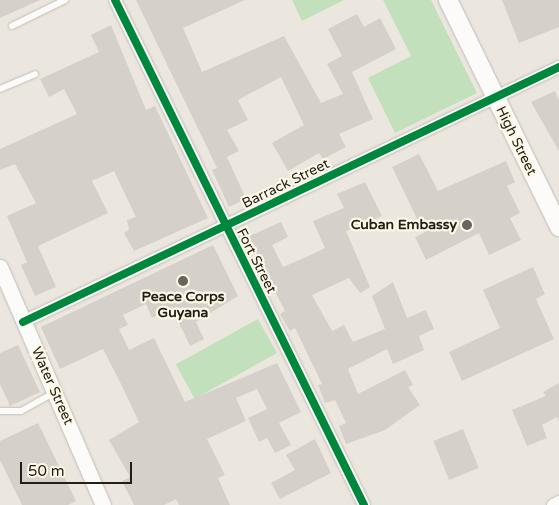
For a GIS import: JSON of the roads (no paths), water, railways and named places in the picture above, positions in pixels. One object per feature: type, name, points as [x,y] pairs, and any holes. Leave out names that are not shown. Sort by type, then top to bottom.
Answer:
[{"type":"main road","name":"High Street","points":[[448,0],[559,227]]},
{"type":"street","name":"Fort Street","points":[[114,0],[364,505]]},
{"type":"street","name":"Barrack Street","points":[[24,322],[559,67]]},
{"type":"street","name":"Water Street","points":[[0,267],[103,505]]},
{"type":"street","points":[[554,505],[559,502]]},
{"type":"lane","points":[[12,26],[65,0]]},
{"type":"lane","points":[[0,89],[35,74]]},
{"type":"lane","points":[[0,411],[21,411],[55,393]]},
{"type":"place","name":"Cuban Embassy","points":[[467,225]]},
{"type":"place","name":"Peace Corps Guyana","points":[[183,281]]}]
